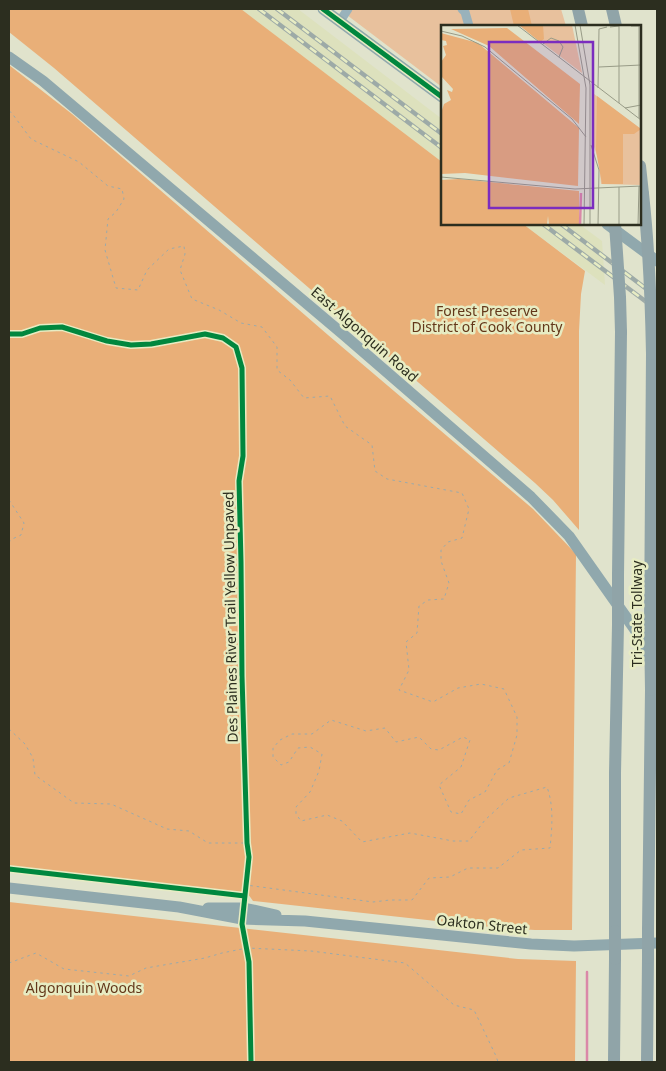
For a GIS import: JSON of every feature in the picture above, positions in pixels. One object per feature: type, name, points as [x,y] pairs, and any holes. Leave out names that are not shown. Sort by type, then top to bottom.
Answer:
[{"type":"highway","points":[[578,9],[582,25]]},
{"type":"highway","points":[[612,9],[616,25]]},
{"type":"highway","name":"Tri-State Tollway","points":[[641,175],[647,232],[652,354],[647,1062]]},
{"type":"highway","name":"Tri-State Tollway","points":[[614,225],[621,332],[615,773],[614,1062]]},
{"type":"main road","points":[[323,9],[441,96]]},
{"type":"main road","name":"East Algonquin Road","points":[[9,57],[43,81],[344,335],[531,497],[569,536],[638,634],[657,674]]},
{"type":"main road","points":[[607,225],[657,261]]},
{"type":"main road","name":"Oakton Street","points":[[9,888],[179,907],[242,919],[305,921],[545,945],[657,944]]},
{"type":"lane","points":[[340,21],[348,9]]},
{"type":"lane","points":[[462,9],[465,12],[469,25]]},
{"type":"path","points":[[9,112],[11,112],[31,139],[79,162],[108,186],[122,189],[124,199],[116,212],[108,219],[105,250],[116,288],[138,290],[147,270],[169,249],[184,246],[180,270],[192,299],[219,310],[241,323],[262,327],[277,347],[277,370],[290,380],[304,398],[330,396],[345,426],[372,445],[375,471],[387,479],[462,493],[469,509],[462,538],[448,542],[441,550],[441,561],[449,583],[444,599],[428,600],[419,606],[417,633],[406,642],[409,670],[400,690],[433,702],[458,688],[481,684],[504,689],[517,717],[517,734],[509,763],[497,770],[485,792],[469,800],[461,814],[451,812],[439,785],[461,766],[470,740],[463,737],[439,750],[431,749],[419,737],[396,742],[384,728],[366,731],[331,720],[312,734],[292,734],[280,740],[273,748],[273,757],[281,765],[289,762],[298,748],[310,746],[322,754],[319,771],[310,792],[296,807],[296,814],[301,821],[327,815],[342,821],[362,842],[410,834],[452,841],[468,841],[485,820],[510,798],[547,787],[551,797],[552,830],[550,848],[521,850],[498,868],[468,868],[450,877],[429,878],[412,900],[372,902],[246,886]]},
{"type":"path","points":[[9,500],[24,523],[22,534],[10,540],[9,544]]},
{"type":"path","points":[[9,729],[25,744],[33,758],[34,775],[74,803],[110,804],[168,830],[189,832],[208,843],[247,843]]},
{"type":"path","points":[[247,834],[248,850]]},
{"type":"path","points":[[245,940],[248,955]]},
{"type":"path","points":[[9,963],[36,953],[64,969],[129,976],[146,968],[205,958],[247,948],[311,950],[405,962],[454,1005],[474,1010],[498,1062]]},
{"type":"shaded area","points":[[240,9],[298,9],[441,118],[441,161]]},
{"type":"shaded area","points":[[339,9],[561,9],[566,25],[441,25],[441,86]]},
{"type":"shaded area","points":[[524,225],[580,225],[602,241],[605,285]]},
{"type":"green space","name":"Forest Preserve District of Cook County","points":[[9,9],[241,9],[441,161],[441,225],[524,225],[585,271],[581,294],[579,331],[579,530],[553,500],[535,483],[54,68],[9,32]]},
{"type":"green space","points":[[510,9],[528,9],[532,25],[514,25]]},
{"type":"green space","points":[[9,65],[72,114],[533,509],[576,554],[572,930],[491,927],[253,901],[248,894],[9,867]]},
{"type":"green space","name":"Algonquin Woods","points":[[9,902],[518,959],[576,961],[575,1062],[9,1062]]},
{"type":"waterway","points":[[587,972],[587,1062]]},
{"type":"railway","points":[[259,9],[441,147]]},
{"type":"railway","points":[[277,9],[441,133]]},
{"type":"railway","points":[[544,225],[657,310]]},
{"type":"railway","points":[[562,225],[657,297]]},
{"type":"cycle path","points":[[323,9],[441,96]]},
{"type":"cycle path","name":"Des Plaines River Trail Yellow Unpaved","points":[[9,334],[22,334],[40,328],[62,327],[107,341],[131,345],[151,344],[205,334],[223,338],[236,347],[242,368],[243,456],[239,481],[242,676],[249,857],[242,924],[249,962],[251,1062]]},
{"type":"cycle path","points":[[9,869],[245,896]]}]
